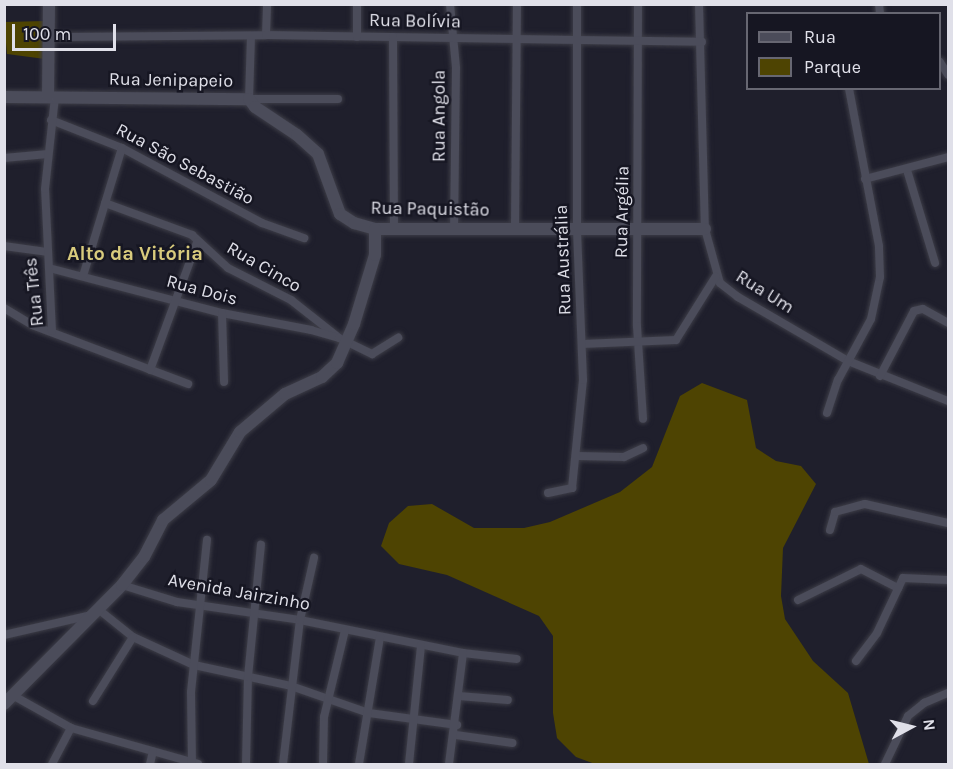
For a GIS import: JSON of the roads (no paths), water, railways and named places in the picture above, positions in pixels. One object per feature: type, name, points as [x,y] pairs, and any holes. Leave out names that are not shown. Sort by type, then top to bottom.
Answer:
[{"type":"street","points":[[49,4],[52,100]]},
{"type":"street","points":[[52,100],[56,4]]},
{"type":"street","points":[[267,4],[267,35]]},
{"type":"street","points":[[357,4],[357,37]]},
{"type":"street","name":"Rua Angola","points":[[450,4],[454,38],[454,228]]},
{"type":"street","points":[[515,229],[517,4]]},
{"type":"street","name":"Rua Austrália","points":[[548,493],[572,488],[578,456],[582,344],[577,229],[577,4]]},
{"type":"street","name":"Rua Argélia","points":[[638,4],[640,41],[638,341],[643,419]]},
{"type":"street","name":"Rua Um","points":[[699,4],[702,42],[705,229],[716,276],[738,297],[848,361],[948,402]]},
{"type":"street","name":"Rua Bolívia","points":[[56,38],[267,35],[702,42]]},
{"type":"street","points":[[249,99],[251,36]]},
{"type":"street","points":[[393,37],[394,230]]},
{"type":"street","points":[[827,413],[848,361],[871,318],[880,277],[879,246],[849,90]]},
{"type":"street","name":"Rua Jenipapeio","points":[[4,97],[52,100],[338,99]]},
{"type":"street","name":"Rua Paquistão","points":[[249,99],[255,107],[318,154],[340,214],[354,223],[375,229],[705,229]]},
{"type":"street","name":"Rua Três","points":[[52,100],[48,154],[47,252],[52,331],[188,384]]},
{"type":"street","name":"Rua São Sebastião","points":[[51,120],[122,148],[262,223],[304,238]]},
{"type":"street","points":[[83,276],[122,148]]},
{"type":"street","points":[[4,158],[48,154]]},
{"type":"street","points":[[865,179],[948,158]]},
{"type":"street","points":[[907,170],[935,263]]},
{"type":"street","name":"Rua Cinco","points":[[105,203],[186,232],[249,281],[291,300],[342,341]]},
{"type":"street","points":[[207,540],[202,606],[194,665],[194,764],[71,728],[9,700],[122,585],[144,557],[163,520],[211,480],[240,432],[285,394],[326,374],[342,341],[375,255],[375,229]]},
{"type":"street","points":[[150,370],[197,242]]},
{"type":"street","points":[[4,246],[47,252]]},
{"type":"street","name":"Rua Dois","points":[[49,268],[222,313],[342,341],[372,354],[398,338]]},
{"type":"street","points":[[582,344],[677,340],[716,276]]},
{"type":"street","points":[[4,308],[32,325],[52,331]]},
{"type":"street","points":[[880,376],[915,309],[923,309],[948,323]]},
{"type":"street","points":[[222,313],[224,382]]},
{"type":"street","points":[[578,456],[624,458],[642,448]]},
{"type":"street","points":[[830,530],[835,512],[865,504],[948,524]]},
{"type":"street","points":[[246,765],[248,677],[261,545]]},
{"type":"street","points":[[283,765],[300,620],[314,558]]},
{"type":"street","points":[[798,600],[861,569],[875,573],[898,588]]},
{"type":"street","points":[[856,661],[877,633],[898,588],[908,576],[948,580]]},
{"type":"street","name":"Avenida Jairzinho","points":[[122,585],[202,606],[300,620],[421,646],[517,659]]},
{"type":"street","points":[[4,635],[95,612],[133,637],[194,665],[291,686],[369,713],[512,743]]},
{"type":"street","points":[[322,765],[327,697],[345,630]]},
{"type":"street","points":[[93,701],[133,637]]},
{"type":"street","points":[[359,765],[380,637]]},
{"type":"street","points":[[409,765],[411,721],[421,646]]},
{"type":"street","points":[[449,765],[456,730],[463,653]]},
{"type":"street","points":[[885,765],[908,716],[924,703],[948,693]]},
{"type":"street","points":[[459,696],[508,700]]},
{"type":"street","points":[[52,765],[71,728]]},
{"type":"street","points":[[150,765],[153,751]]},
{"type":"district","name":"Alto da Vitória","points":[[135,253]]}]
